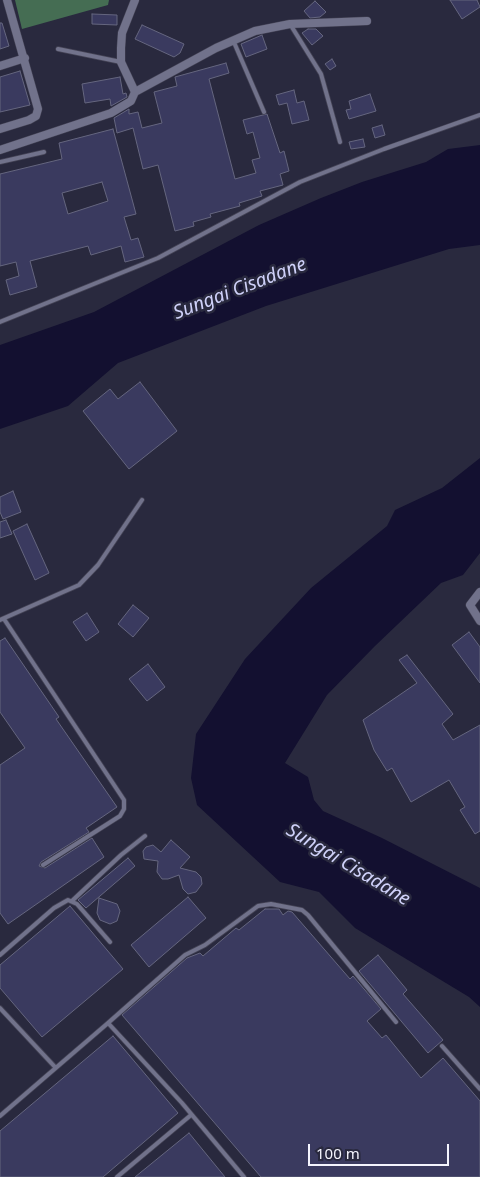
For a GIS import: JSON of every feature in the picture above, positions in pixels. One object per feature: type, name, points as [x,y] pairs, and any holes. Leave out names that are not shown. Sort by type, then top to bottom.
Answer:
[{"type":"street","points":[[0,129],[29,120],[36,116],[38,110],[25,58],[5,2]]},
{"type":"street","points":[[134,3],[122,33],[121,62],[135,92]]},
{"type":"street","points":[[0,150],[124,107],[135,92],[233,40],[254,31],[290,24],[367,21]]},
{"type":"street","points":[[0,66],[25,58]]},
{"type":"street","points":[[480,592],[471,600],[470,604],[480,621]]},
{"type":"lane","points":[[290,24],[321,74],[340,142]]},
{"type":"lane","points":[[233,40],[264,112]]},
{"type":"lane","points":[[58,48],[121,62]]},
{"type":"lane","points":[[0,322],[158,258],[300,182],[384,149],[480,115]]},
{"type":"lane","points":[[0,162],[44,152]]},
{"type":"lane","points":[[42,865],[120,816],[124,809],[124,800],[2,620],[79,585],[98,565],[142,500]]},
{"type":"lane","points":[[0,954],[59,904],[73,900],[121,855],[145,836]]},
{"type":"lane","points":[[73,900],[110,942]]},
{"type":"lane","points":[[0,1116],[185,955],[205,945],[258,906],[271,904],[302,910],[308,915],[396,1022]]},
{"type":"lane","points":[[0,1008],[55,1067]]},
{"type":"lane","points":[[108,1023],[244,1177]]},
{"type":"lane","points":[[442,1046],[480,1089]]},
{"type":"lane","points":[[117,1177],[191,1115]]},
{"type":"green space","points":[[15,0],[109,0],[108,5],[22,29]]},
{"type":"water","name":"Sungai Cisadane","points":[[480,145],[480,245],[449,249],[266,306],[118,363],[68,406],[0,429],[0,345],[94,312],[259,225],[321,198],[362,182],[426,162],[448,149]]},
{"type":"water","name":"Sungai Cisadane","points":[[480,458],[480,553],[463,575],[441,583],[327,695],[285,763],[308,777],[314,800],[323,811],[382,838],[480,888],[480,1007],[469,997],[355,928],[319,892],[280,882],[197,805],[191,778],[196,734],[245,659],[311,588],[387,526],[395,510],[442,488]]},
{"type":"building","points":[[450,0],[477,0],[480,7],[462,19]]},
{"type":"building","points":[[315,1],[326,12],[320,17],[310,18],[304,11]]},
{"type":"building","points":[[92,14],[117,15],[117,25],[92,24]]},
{"type":"building","points":[[0,23],[2,23],[9,46],[0,49]]},
{"type":"building","points":[[142,25],[184,44],[180,53],[174,57],[135,39]]},
{"type":"building","points":[[308,29],[316,29],[323,36],[312,45],[302,33]]},
{"type":"building","points":[[262,35],[267,49],[246,57],[241,44]]},
{"type":"building","points":[[332,59],[336,66],[330,70],[325,64]]},
{"type":"building","points":[[226,63],[229,73],[209,79],[235,179],[256,173],[252,160],[260,158],[253,132],[247,134],[243,120],[267,114],[280,153],[284,151],[289,171],[280,174],[283,185],[260,191],[262,196],[239,203],[240,206],[210,214],[211,217],[193,222],[194,226],[175,231],[158,165],[143,169],[133,128],[117,133],[114,118],[129,109],[129,114],[138,112],[142,128],[162,123],[154,92],[177,86],[175,77]]},
{"type":"building","points":[[20,71],[30,105],[0,112],[0,77]]},
{"type":"building","points":[[120,77],[123,94],[126,93],[127,97],[111,106],[110,99],[85,103],[82,84]]},
{"type":"building","points":[[294,90],[297,103],[304,101],[309,120],[292,124],[287,103],[279,105],[276,95]]},
{"type":"building","points":[[370,94],[376,111],[349,119],[346,110],[351,109],[349,101]]},
{"type":"building","points":[[382,125],[385,135],[375,138],[372,128]]},
{"type":"building","points":[[113,129],[136,214],[124,217],[131,240],[138,238],[144,257],[125,262],[121,246],[91,255],[88,246],[30,261],[37,287],[10,295],[6,280],[19,276],[16,262],[0,266],[0,174],[62,159],[59,143]],"holes":[[[102,182],[108,201],[68,214],[62,193]]]},
{"type":"building","points":[[363,139],[365,147],[351,149],[349,142]]},
{"type":"building","points":[[140,382],[177,431],[129,469],[83,411],[110,389],[118,399]]},
{"type":"building","points":[[13,491],[21,512],[3,519],[0,512],[0,497]]},
{"type":"building","points":[[6,520],[12,534],[0,538],[0,522]]},
{"type":"building","points":[[27,524],[49,573],[35,580],[13,531]]},
{"type":"building","points":[[133,605],[149,618],[133,637],[118,624]]},
{"type":"building","points":[[87,613],[99,632],[86,641],[73,622]]},
{"type":"building","points":[[469,632],[480,647],[480,683],[452,645]]},
{"type":"building","points":[[5,638],[59,717],[56,719],[117,807],[86,828],[89,832],[41,862],[39,866],[45,868],[92,838],[104,857],[8,924],[0,913],[0,765],[25,748],[0,712],[0,641]]},
{"type":"building","points":[[407,655],[453,714],[442,724],[453,740],[480,725],[480,831],[475,834],[460,810],[465,807],[449,780],[411,802],[392,768],[387,771],[374,750],[363,720],[417,683],[399,660]]},
{"type":"building","points":[[148,664],[165,687],[147,701],[129,679]]},
{"type":"building","points":[[171,840],[190,857],[180,868],[196,872],[201,877],[202,884],[196,892],[188,894],[183,889],[179,875],[162,879],[157,872],[158,861],[144,859],[143,851],[146,847],[153,845],[161,852]]},
{"type":"building","points":[[128,858],[135,866],[86,908],[78,900]]},
{"type":"building","points":[[188,897],[206,918],[149,967],[131,945]]},
{"type":"building","points":[[99,898],[117,904],[120,911],[117,921],[110,924],[100,920],[97,913]]},
{"type":"building","points":[[70,906],[123,969],[42,1037],[0,988],[0,965]]},
{"type":"building","points":[[265,909],[279,909],[283,915],[288,911],[292,912],[350,979],[353,976],[381,1009],[367,1021],[382,1038],[386,1035],[421,1078],[443,1058],[480,1101],[480,1177],[261,1177],[122,1015],[187,958],[200,953],[203,956],[236,928],[239,930]]},
{"type":"building","points":[[378,955],[407,990],[403,994],[443,1040],[428,1053],[359,971]]},
{"type":"building","points":[[113,1036],[178,1113],[103,1177],[0,1177],[0,1131]]},
{"type":"building","points":[[189,1133],[225,1177],[135,1177]]}]
